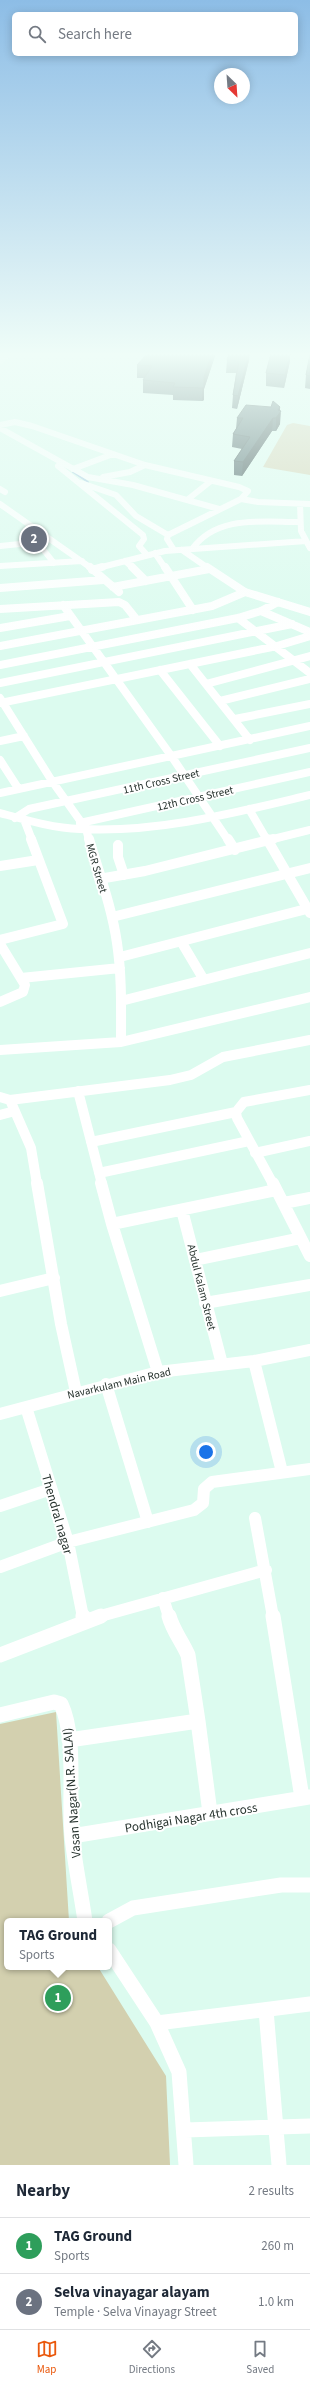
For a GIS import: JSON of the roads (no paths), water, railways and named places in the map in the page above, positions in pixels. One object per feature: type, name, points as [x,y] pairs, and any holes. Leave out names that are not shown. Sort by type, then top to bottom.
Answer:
[{"type":"street","points":[[39,454],[52,461],[143,535],[144,539],[139,546],[147,555]]},
{"type":"street","points":[[46,454],[73,469],[96,478],[133,485],[219,509]]},
{"type":"street","points":[[113,454],[145,465],[239,487],[248,491],[241,499],[168,535]]},
{"type":"street","points":[[73,469],[113,454]]},
{"type":"street","points":[[96,478],[130,472],[145,465]]},
{"type":"street","points":[[187,500],[211,481]]},
{"type":"street","points":[[79,483],[87,484],[116,495],[136,516],[168,535]]},
{"type":"street","points":[[241,499],[258,502],[310,504]]},
{"type":"street","points":[[0,504],[41,534],[82,561],[103,580],[116,589],[146,581],[208,569]]},
{"type":"street","points":[[300,504],[299,522],[301,531],[310,548]]},
{"type":"street","points":[[192,549],[202,536],[225,526],[299,522]]},
{"type":"street","points":[[301,531],[310,531]]},
{"type":"street","points":[[0,546],[20,544],[41,534]]},
{"type":"street","points":[[168,535],[167,539],[178,550],[245,592],[310,612]]},
{"type":"street","points":[[34,538],[54,563]]},
{"type":"street","points":[[92,570],[155,553],[306,541]]},
{"type":"street","points":[[155,553],[169,577],[193,610]]},
{"type":"street","points":[[0,566],[82,561]]},
{"type":"street","points":[[125,561],[146,581]]},
{"type":"street","points":[[0,588],[103,580]]},
{"type":"street","points":[[0,646],[193,610],[223,602],[245,592]]},
{"type":"street","points":[[0,609],[119,602],[125,605],[137,620]]},
{"type":"street","points":[[0,664],[238,618],[261,612],[278,602]]},
{"type":"street","points":[[64,605],[91,647],[117,680],[185,775],[235,850]]},
{"type":"street","points":[[261,612],[310,632]]},
{"type":"street","points":[[0,628],[70,616]]},
{"type":"street","points":[[238,618],[277,646],[310,673]]},
{"type":"street","points":[[0,683],[104,664],[292,624]]},
{"type":"street","points":[[310,636],[277,646],[117,680],[1,701],[52,781],[83,826],[160,828],[310,795]]},
{"type":"street","points":[[206,684],[310,656]]},
{"type":"street","points":[[190,664],[235,719],[250,740]]},
{"type":"street","points":[[160,670],[220,746]]},
{"type":"street","points":[[220,701],[310,680]]},
{"type":"street","points":[[235,719],[310,704]]},
{"type":"street","points":[[0,793],[310,726]]},
{"type":"street","points":[[0,741],[24,736]]},
{"type":"street","name":"11th Cross Street","points":[[15,818],[29,809],[310,748]]},
{"type":"street","points":[[0,760],[18,788]]},
{"type":"street","name":"12th Cross Street","points":[[83,826],[199,797],[310,772]]},
{"type":"street","points":[[120,957],[182,943],[309,910],[286,874],[249,809]]},
{"type":"street","name":"MGR Street","points":[[0,813],[25,822],[60,829],[83,826],[112,917],[120,957],[121,1042]]},
{"type":"street","points":[[0,940],[63,924],[25,822]]},
{"type":"street","points":[[99,879],[124,875],[235,850],[310,830]]},
{"type":"street","points":[[118,845],[118,858],[124,875]]},
{"type":"street","points":[[0,866],[38,860]]},
{"type":"street","points":[[112,917],[310,868]]},
{"type":"street","points":[[182,943],[204,980]]},
{"type":"street","points":[[0,944],[4,960],[21,978],[25,985],[23,992],[0,1002]]},
{"type":"street","points":[[121,1001],[310,953]]},
{"type":"street","points":[[21,978],[120,968]]},
{"type":"street","points":[[0,1050],[121,1042],[310,997]]},
{"type":"street","points":[[5,1098],[170,1080],[191,1075],[223,1057],[310,1040]]},
{"type":"street","points":[[91,1142],[236,1112],[244,1102],[310,1090]]},
{"type":"street","points":[[78,1091],[112,1224],[158,1372]]},
{"type":"street","points":[[5,1098],[15,1110],[31,1148],[61,1324],[76,1392]]},
{"type":"street","points":[[0,1116],[15,1110]]},
{"type":"street","points":[[236,1112],[255,1153],[284,1203],[310,1256]]},
{"type":"street","points":[[99,1173],[249,1141]]},
{"type":"street","points":[[255,1153],[310,1141]]},
{"type":"street","points":[[112,1224],[276,1190]]},
{"type":"street","points":[[284,1203],[310,1198]]},
{"type":"street","name":"Abdul Kalam Street","points":[[182,1210],[222,1364]]},
{"type":"street","points":[[195,1260],[301,1238]]},
{"type":"street","points":[[0,1290],[54,1278]]},
{"type":"street","points":[[205,1302],[310,1285]]},
{"type":"street","name":"Navarkulam Main Road","points":[[0,1414],[106,1384],[158,1372],[254,1360],[310,1350]]},
{"type":"street","points":[[254,1360],[282,1472]]},
{"type":"street","points":[[106,1384],[148,1522]]},
{"type":"street","name":"Thendral nagar","points":[[26,1407],[68,1542],[84,1621]]},
{"type":"street","points":[[0,1567],[68,1542],[194,1510],[203,1503],[204,1489],[212,1482],[310,1469]]},
{"type":"street","points":[[0,1506],[51,1489]]},
{"type":"street","points":[[255,1518],[266,1570],[306,1798]]},
{"type":"street","points":[[0,1655],[84,1621],[266,1570]]},
{"type":"street","points":[[163,1598],[173,1630],[188,1655],[210,1813]]},
{"type":"street","name":"Vasan Nagar(N.R. SALAI)","points":[[0,1715],[54,1702],[61,1704],[65,1712],[69,1740],[72,1836],[85,1918]]},
{"type":"street","points":[[69,1740],[198,1721]]},
{"type":"street","name":"Podhigai Nagar 4th cross","points":[[72,1836],[306,1798]]},
{"type":"street","points":[[112,1919],[133,1908],[281,1886],[310,1885]]},
{"type":"street","points":[[112,1955],[157,2023],[178,2072],[185,2130],[186,2165]]},
{"type":"street","points":[[157,2023],[310,2004]]},
{"type":"street","points":[[266,2010],[279,2165]]},
{"type":"street","points":[[185,2130],[310,2126]]},
{"type":"waterway","points":[[73,472],[88,482]]},
{"type":"place","name":"Selva vinayagar alayam","points":[[34,539]]},
{"type":"place","name":"TAG Ground","points":[[58,1998]]}]
